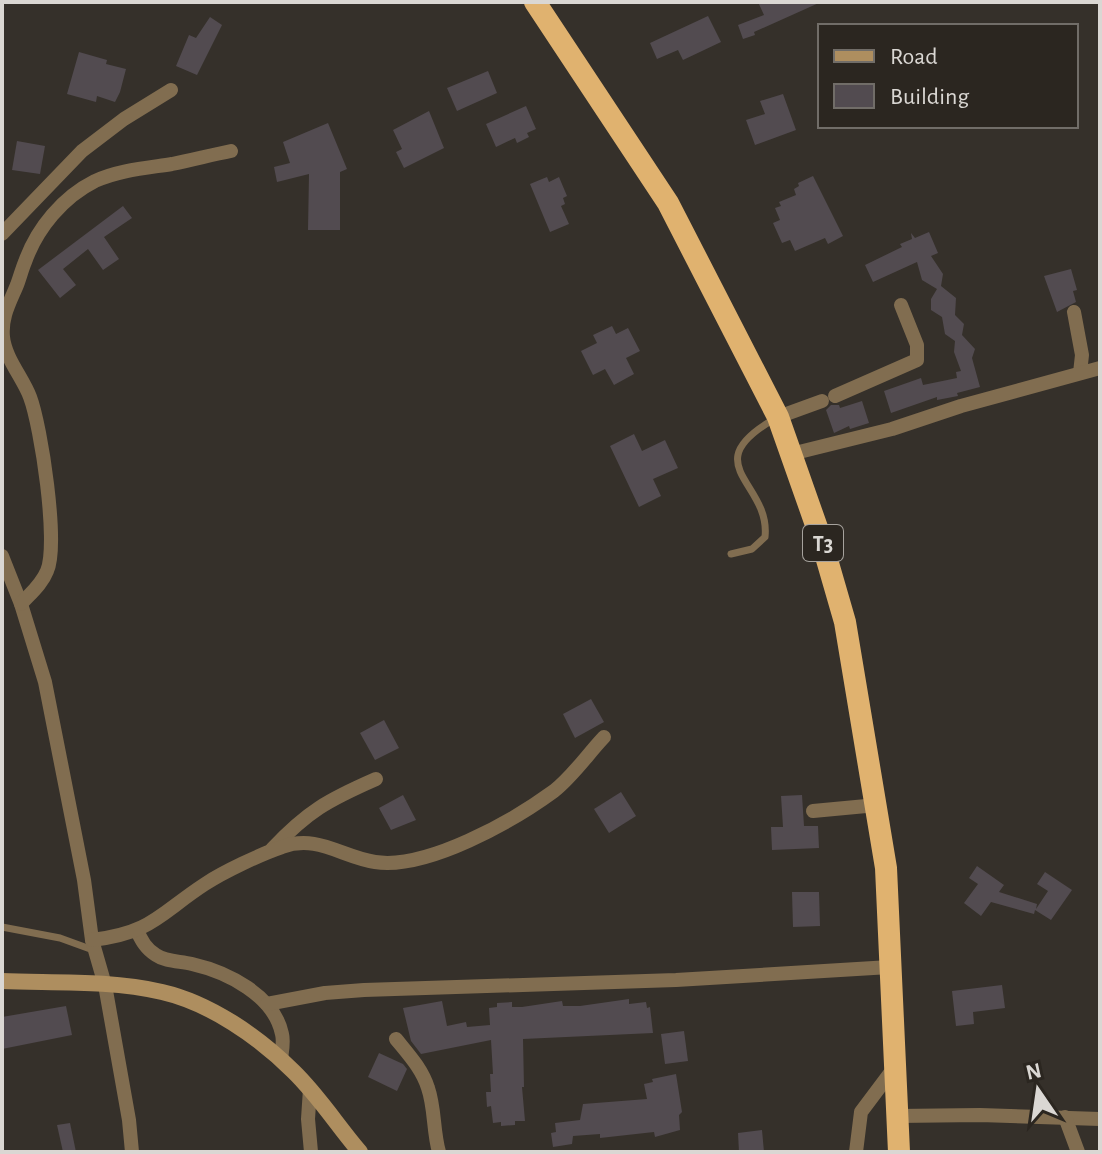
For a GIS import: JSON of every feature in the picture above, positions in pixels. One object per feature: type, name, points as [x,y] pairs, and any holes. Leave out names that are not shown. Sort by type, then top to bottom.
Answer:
[{"type":"highway","name":"T3","points":[[535,2],[668,203],[778,417],[821,539],[845,622],[886,868],[899,1152]]},
{"type":"main road","points":[[2,981],[105,985],[162,992],[201,1007],[256,1039],[281,1059],[310,1089],[360,1152]]},
{"type":"street","points":[[2,234],[82,151],[171,90]]},
{"type":"street","points":[[21,604],[49,569],[51,555],[44,456],[37,421],[31,398],[3,338],[7,304],[26,258],[47,221],[60,206],[76,192],[98,180],[123,171],[231,151]]},
{"type":"street","points":[[778,417],[829,399],[917,360],[917,345],[901,305]]},
{"type":"street","points":[[1074,312],[1082,355],[1080,373]]},
{"type":"street","points":[[791,454],[892,429],[961,406],[1100,368]]},
{"type":"street","points":[[2,556],[21,604],[45,682],[94,946],[105,985],[129,1120],[129,1152]]},
{"type":"street","points":[[94,946],[137,931],[165,915],[206,883],[269,852],[300,841],[375,862],[408,862],[432,856],[492,830],[553,791],[575,772],[604,737]]},
{"type":"street","points":[[269,852],[307,814],[376,779]]},
{"type":"street","points":[[813,811],[877,805]]},
{"type":"street","points":[[137,931],[153,954],[241,983],[267,1004],[283,1035],[281,1059]]},
{"type":"street","points":[[267,1004],[354,991],[690,980],[890,967]]},
{"type":"street","points":[[396,1039],[422,1072],[430,1091],[434,1136],[439,1152]]},
{"type":"street","points":[[856,1152],[861,1112],[894,1067]]},
{"type":"street","points":[[310,1089],[308,1119],[311,1152]]},
{"type":"street","points":[[897,1116],[1100,1119]]},
{"type":"street","points":[[1065,1117],[1078,1152]]},
{"type":"lane","points":[[731,554],[752,549],[765,537],[764,522],[740,472],[737,459],[739,448],[745,439],[778,417]]},
{"type":"lane","points":[[2,927],[94,946]]},
{"type":"building","points":[[758,2],[821,2],[743,39],[738,25],[764,15]]},
{"type":"building","points":[[708,16],[721,42],[683,60],[678,50],[657,59],[650,43]]},
{"type":"building","points":[[210,17],[222,25],[197,75],[176,66],[189,35],[196,38]]},
{"type":"building","points":[[79,52],[126,69],[115,102],[97,96],[96,102],[67,94]]},
{"type":"building","points":[[488,71],[497,93],[457,111],[447,88]]},
{"type":"building","points":[[783,94],[796,130],[755,145],[746,120],[765,114],[760,101]]},
{"type":"building","points":[[526,106],[536,129],[517,143],[515,138],[496,147],[486,124]]},
{"type":"building","points":[[429,111],[444,148],[404,168],[396,152],[402,149],[393,130]]},
{"type":"building","points":[[328,123],[347,169],[340,172],[340,230],[308,230],[309,174],[277,182],[274,167],[290,163],[283,142]]},
{"type":"building","points":[[17,141],[45,146],[40,174],[12,170]]},
{"type":"building","points":[[813,176],[843,236],[828,244],[825,238],[795,251],[790,240],[782,243],[773,223],[780,220],[775,208],[781,206],[779,202],[796,195],[794,189],[799,186],[798,183]]},
{"type":"building","points":[[547,177],[549,182],[559,177],[567,196],[563,198],[565,204],[561,206],[569,224],[550,232],[530,184]]},
{"type":"building","points":[[123,206],[132,218],[104,237],[119,259],[103,270],[88,249],[63,269],[76,285],[60,298],[38,270]]},
{"type":"building","points":[[929,232],[938,253],[931,256],[943,274],[941,286],[956,298],[955,315],[964,324],[962,335],[975,349],[972,358],[980,387],[957,393],[958,396],[937,400],[937,397],[891,413],[884,391],[921,378],[923,385],[957,378],[956,372],[961,371],[954,352],[955,341],[945,334],[942,317],[931,310],[931,299],[937,289],[922,280],[917,262],[873,282],[865,265],[902,247],[900,244],[912,239],[911,233],[915,238]]},
{"type":"building","points":[[1071,269],[1077,290],[1073,291],[1076,302],[1057,312],[1044,276]]},
{"type":"building","points":[[612,326],[616,334],[628,328],[640,351],[626,358],[634,374],[614,385],[605,369],[593,375],[581,351],[597,343],[593,335]]},
{"type":"building","points":[[862,401],[869,423],[850,429],[849,426],[834,433],[826,410],[831,405],[839,405],[840,408]]},
{"type":"building","points":[[634,434],[642,451],[665,440],[678,468],[653,479],[661,496],[639,507],[610,446]]},
{"type":"building","points":[[591,699],[604,722],[575,738],[563,714]]},
{"type":"building","points":[[384,720],[399,748],[375,760],[360,733]]},
{"type":"building","points":[[621,792],[636,816],[609,833],[594,809]]},
{"type":"building","points":[[403,795],[416,820],[391,830],[379,808]]},
{"type":"building","points":[[802,795],[804,826],[818,826],[819,848],[772,850],[771,827],[783,827],[781,796]]},
{"type":"building","points":[[977,866],[1004,885],[999,892],[1037,904],[1036,909],[1048,891],[1037,884],[1045,872],[1072,890],[1051,920],[1035,910],[1034,914],[991,902],[981,916],[964,903],[978,884],[969,878]]},
{"type":"building","points":[[792,892],[819,892],[820,926],[793,927]]},
{"type":"building","points":[[1002,985],[1005,1008],[973,1012],[974,1024],[956,1026],[952,991]]},
{"type":"building","points":[[629,999],[629,1004],[646,1002],[647,1008],[650,1007],[653,1033],[523,1039],[525,1121],[501,1126],[501,1122],[493,1123],[491,1106],[487,1107],[486,1092],[491,1092],[490,1074],[493,1074],[491,1040],[421,1054],[411,1041],[403,1008],[442,1001],[447,1026],[466,1022],[467,1027],[490,1025],[489,1008],[497,1007],[497,1003],[512,1002],[512,1007],[522,1007],[562,1001],[563,1006],[580,1006]]},
{"type":"building","points":[[66,1006],[72,1035],[2,1049],[2,1017]]},
{"type":"building","points":[[684,1031],[688,1061],[665,1064],[661,1034]]},
{"type":"building","points":[[379,1053],[407,1069],[397,1091],[368,1077]]},
{"type":"building","points":[[676,1074],[682,1112],[679,1115],[680,1130],[655,1137],[654,1132],[600,1138],[600,1134],[573,1136],[572,1144],[553,1147],[551,1133],[556,1132],[555,1123],[580,1120],[583,1104],[647,1099],[644,1084]]},
{"type":"building","points":[[70,1123],[76,1152],[63,1152],[57,1125]]},
{"type":"building","points":[[762,1130],[764,1152],[739,1152],[738,1133]]}]
